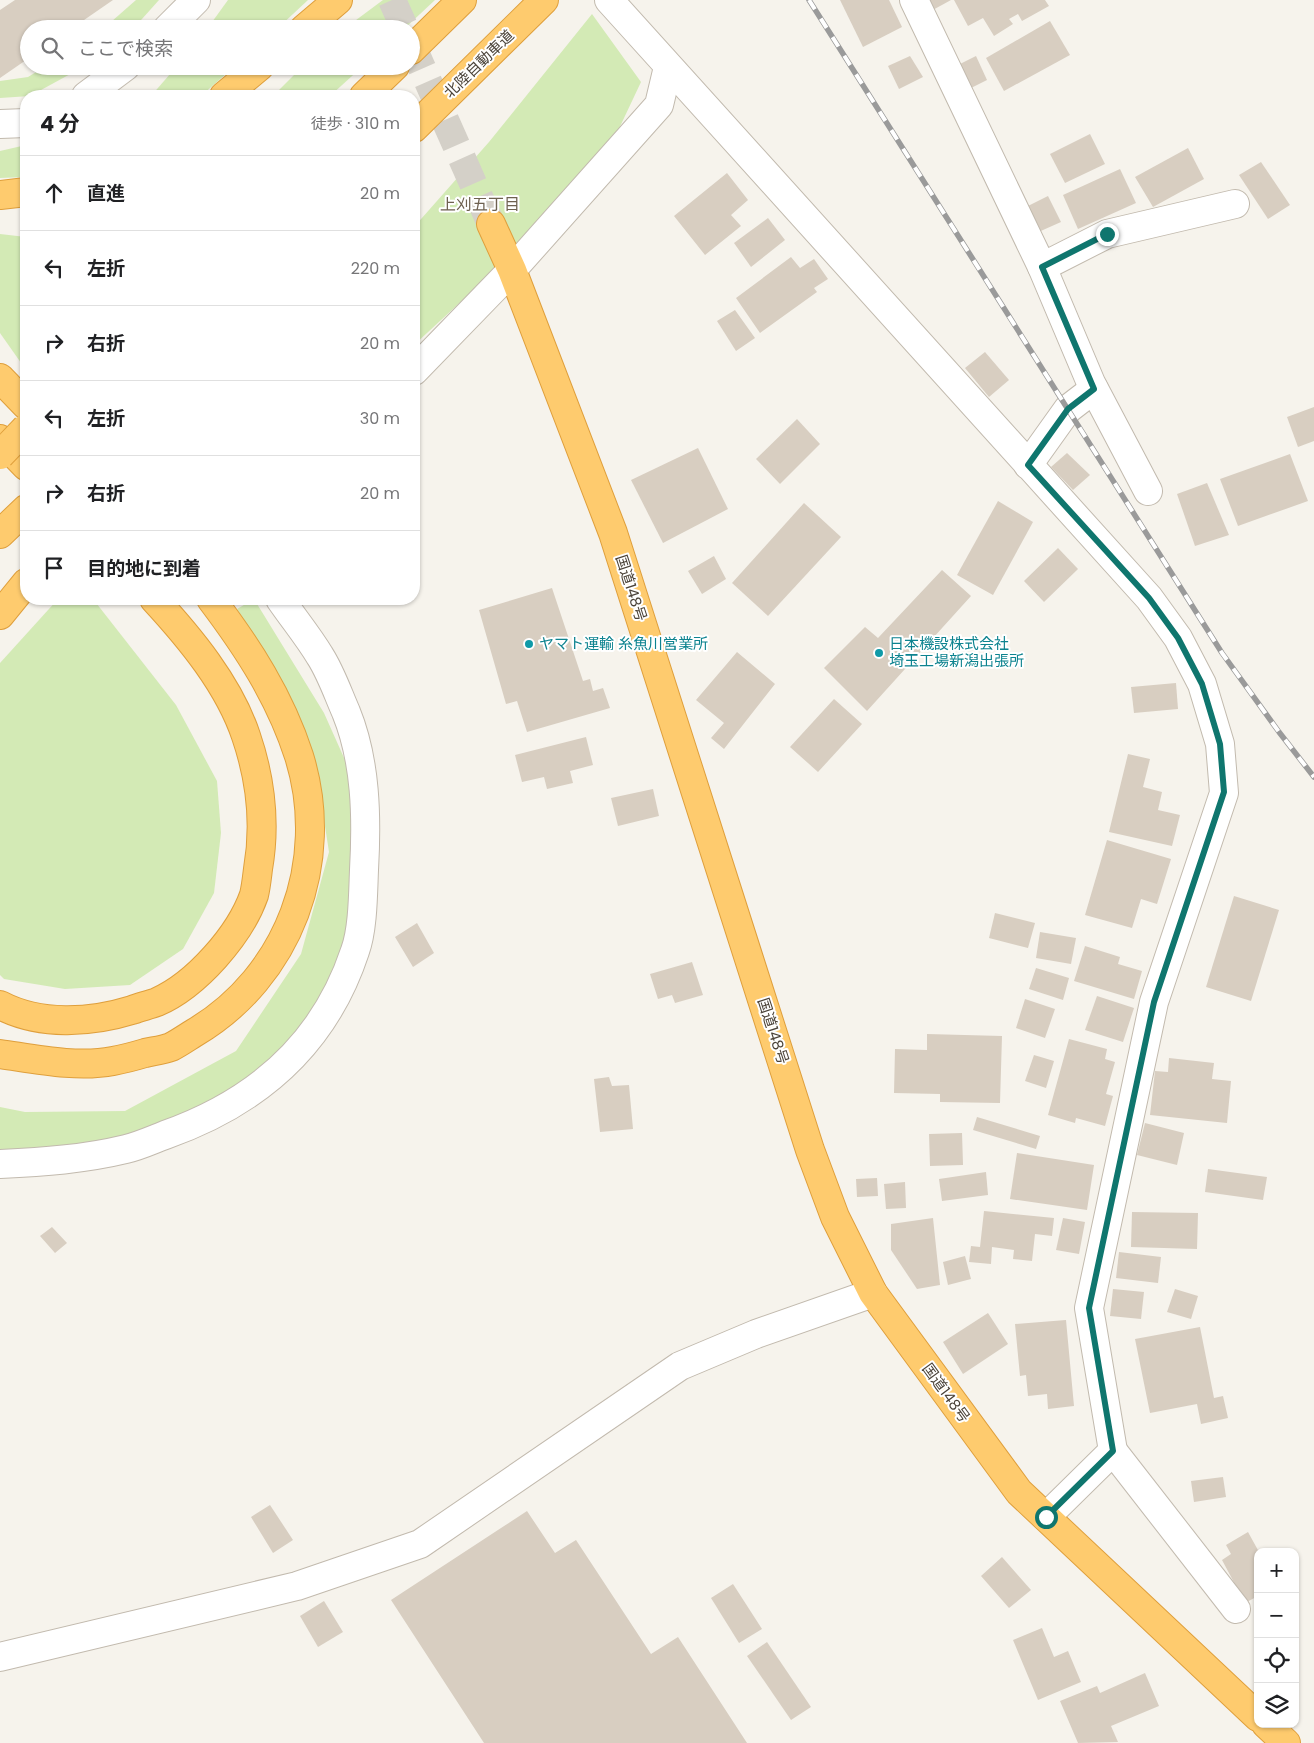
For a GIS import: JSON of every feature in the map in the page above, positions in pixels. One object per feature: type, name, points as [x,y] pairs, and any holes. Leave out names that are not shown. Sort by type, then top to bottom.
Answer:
[{"type":"highway","points":[[315,20],[338,0]]},
{"type":"highway","points":[[420,41],[462,0]]},
{"type":"highway","name":"北陸自動車道","points":[[420,122],[544,0]]},
{"type":"highway","points":[[420,136],[524,20]]},
{"type":"highway","points":[[231,90],[249,75]]},
{"type":"highway","points":[[370,90],[385,75]]},
{"type":"highway","points":[[0,195],[20,193]]},
{"type":"highway","name":"国道148号","points":[[491,224],[512,270],[613,533],[810,1150],[835,1217],[873,1294],[1019,1492],[1254,1713]]},
{"type":"highway","points":[[0,378],[20,399]]},
{"type":"highway","points":[[0,454],[20,434]]},
{"type":"highway","points":[[0,439],[20,460]]},
{"type":"highway","points":[[0,534],[20,514]]},
{"type":"highway","points":[[4,610],[20,590]]},
{"type":"highway","points":[[0,1005],[13,1012],[58,1021],[108,1017],[158,1002],[201,973],[231,938],[254,895],[263,841],[261,787],[246,734],[218,678],[179,626],[160,605]]},
{"type":"highway","points":[[0,1054],[54,1062],[111,1062],[171,1047],[218,1019],[259,979],[289,931],[306,874],[310,816],[299,757],[277,698],[247,647],[216,605]]},
{"type":"highway","points":[[1270,1728],[1286,1743]]},
{"type":"street","points":[[177,20],[196,0]]},
{"type":"street","points":[[609,0],[1149,598],[1178,638],[1202,684],[1220,744],[1224,792],[1154,1002],[1089,1308],[1113,1451],[1236,1609]]},
{"type":"street","points":[[914,0],[1042,267],[1094,389],[1148,491]]},
{"type":"street","points":[[420,365],[512,270],[659,105],[668,67]]},
{"type":"street","points":[[94,90],[114,75]]},
{"type":"street","points":[[0,124],[20,122]]},
{"type":"street","points":[[1042,267],[1107,234],[1235,204]]},
{"type":"street","points":[[1028,465],[1068,409],[1094,389]]},
{"type":"street","points":[[0,1164],[65,1160],[128,1149],[186,1128],[234,1105],[274,1075],[299,1049],[335,1001],[356,949],[363,894],[366,834],[361,762],[347,714],[321,657],[284,605]]},
{"type":"street","points":[[0,1657],[297,1586],[420,1544],[680,1366],[756,1334],[873,1294]]},
{"type":"street","points":[[1046,1517],[1113,1451]]},
{"type":"green space","points":[[136,0],[159,0],[141,20],[113,20]]},
{"type":"green space","points":[[228,0],[308,0],[287,20],[214,20]]},
{"type":"green space","points":[[383,0],[435,0],[414,20],[356,20]]},
{"type":"green space","points":[[592,14],[641,82],[616,135],[480,284],[420,339],[420,220],[489,142]]},
{"type":"green space","points":[[31,75],[68,75],[41,90],[20,90],[20,97],[0,98],[0,81]]},
{"type":"green space","points":[[169,75],[225,75],[208,90],[156,90]]},
{"type":"green space","points":[[294,75],[353,75],[337,90],[279,90]]},
{"type":"green space","points":[[20,146],[20,177],[0,178],[0,151]]},
{"type":"green space","points":[[0,234],[20,236],[20,361],[0,333]]},
{"type":"green space","points":[[53,605],[98,605],[176,705],[217,781],[221,833],[214,893],[183,949],[130,985],[65,989],[4,979],[0,975],[0,663]]},
{"type":"green space","points":[[244,605],[258,605],[324,713],[349,769],[358,839],[345,942],[327,992],[282,1052],[239,1088],[119,1144],[0,1151],[0,1107],[25,1112],[125,1111],[236,1051],[301,954],[329,852],[316,768],[295,710],[267,656],[237,609]]},
{"type":"building","points":[[15,0],[113,0],[84,20],[20,20],[20,64],[0,78],[0,10]]},
{"type":"building","points":[[840,0],[889,0],[902,27],[863,47]]},
{"type":"building","points":[[926,0],[951,0],[931,11]]},
{"type":"building","points":[[954,0],[1045,0],[1049,6],[1022,21],[1018,14],[1009,19],[1013,24],[994,36],[983,18],[968,26]]},
{"type":"building","points":[[1050,21],[1070,55],[1004,91],[986,58]]},
{"type":"building","points":[[910,56],[923,77],[899,89],[888,66]]},
{"type":"building","points":[[976,56],[987,80],[967,90],[954,67]]},
{"type":"building","points":[[1090,134],[1105,164],[1065,183],[1050,154]]},
{"type":"building","points":[[1188,148],[1204,179],[1153,207],[1135,177]]},
{"type":"building","points":[[1261,162],[1290,205],[1268,219],[1239,175]]},
{"type":"building","points":[[1120,169],[1136,203],[1078,229],[1063,195]]},
{"type":"building","points":[[727,173],[748,200],[731,215],[741,226],[705,255],[674,216]]},
{"type":"building","points":[[1048,196],[1061,222],[1034,234],[1022,209]]},
{"type":"building","points":[[768,218],[785,240],[751,267],[734,243]]},
{"type":"building","points":[[791,257],[800,268],[814,259],[828,279],[814,288],[817,292],[760,333],[736,298]]},
{"type":"building","points":[[735,310],[755,338],[736,351],[717,321]]},
{"type":"building","points":[[985,352],[1009,380],[989,397],[965,368]]},
{"type":"building","points":[[1314,407],[1314,441],[1298,447],[1287,417]]},
{"type":"building","points":[[797,419],[820,444],[780,484],[756,459]]},
{"type":"building","points":[[698,448],[728,509],[663,543],[631,480]]},
{"type":"building","points":[[1067,453],[1090,475],[1073,490],[1051,467]]},
{"type":"building","points":[[1290,454],[1308,501],[1238,526],[1220,479]]},
{"type":"building","points":[[1207,483],[1229,535],[1195,546],[1177,494]]},
{"type":"building","points":[[998,501],[1033,522],[993,595],[957,575]]},
{"type":"building","points":[[804,503],[841,537],[768,616],[732,583]]},
{"type":"building","points":[[1058,548],[1078,569],[1044,602],[1024,581]]},
{"type":"building","points":[[714,556],[726,579],[702,594],[688,571]]},
{"type":"building","name":"日本機設株式会社 埼玉工場新潟出張所","points":[[942,570],[971,596],[867,711],[824,668],[865,627],[878,638]]},
{"type":"building","name":"ヤマト運輸 糸魚川営業所","points":[[552,588],[583,681],[590,679],[593,691],[603,688],[610,708],[527,732],[517,701],[506,704],[479,610]]},
{"type":"building","points":[[737,652],[775,684],[724,749],[711,738],[724,723],[696,700]]},
{"type":"building","points":[[1176,683],[1178,709],[1134,713],[1131,687]]},
{"type":"building","points":[[834,699],[862,724],[818,772],[790,747]]},
{"type":"building","points":[[586,737],[593,765],[570,771],[573,783],[547,789],[544,777],[522,782],[515,755]]},
{"type":"building","points":[[1128,754],[1150,759],[1143,787],[1162,792],[1158,810],[1180,815],[1172,846],[1109,832]]},
{"type":"building","points":[[653,789],[659,816],[618,826],[611,798]]},
{"type":"building","points":[[1107,840],[1171,859],[1157,904],[1141,899],[1132,928],[1085,915]]},
{"type":"building","points":[[1234,896],[1279,910],[1251,1001],[1206,987]]},
{"type":"building","points":[[995,913],[1035,923],[1028,948],[989,938]]},
{"type":"building","points":[[417,923],[434,953],[413,967],[395,937]]},
{"type":"building","points":[[1040,932],[1076,938],[1071,964],[1036,958]]},
{"type":"building","points":[[1085,946],[1120,957],[1118,964],[1142,971],[1134,999],[1074,981]]},
{"type":"building","points":[[692,962],[703,995],[675,1003],[672,995],[658,999],[650,974]]},
{"type":"building","points":[[1036,968],[1069,978],[1063,1000],[1029,989]]},
{"type":"building","points":[[1097,996],[1134,1008],[1123,1042],[1085,1030]]},
{"type":"building","points":[[1025,999],[1055,1009],[1045,1038],[1016,1028]]},
{"type":"building","points":[[927,1034],[1002,1036],[1000,1103],[940,1102],[940,1094],[894,1093],[895,1049],[927,1050]]},
{"type":"building","points":[[1069,1039],[1107,1049],[1105,1059],[1115,1062],[1106,1094],[1113,1096],[1105,1126],[1076,1118],[1075,1123],[1048,1115]]},
{"type":"building","points":[[1034,1055],[1054,1061],[1046,1088],[1025,1081]]},
{"type":"building","points":[[1169,1058],[1214,1063],[1212,1079],[1231,1081],[1227,1123],[1150,1115],[1155,1071],[1168,1072]]},
{"type":"building","points":[[609,1077],[612,1086],[629,1085],[633,1129],[600,1132],[594,1079]]},
{"type":"building","points":[[977,1117],[1040,1136],[1036,1149],[973,1130]]},
{"type":"building","points":[[1145,1123],[1184,1133],[1177,1165],[1137,1155]]},
{"type":"building","points":[[962,1133],[963,1165],[930,1166],[929,1134]]},
{"type":"building","points":[[1017,1153],[1094,1165],[1087,1210],[1010,1199]]},
{"type":"building","points":[[1208,1169],[1267,1177],[1263,1200],[1205,1192]]},
{"type":"building","points":[[986,1172],[988,1195],[942,1201],[939,1179]]},
{"type":"building","points":[[877,1178],[878,1196],[857,1197],[856,1179]]},
{"type":"building","points":[[905,1182],[906,1208],[886,1209],[884,1184]]},
{"type":"building","points":[[984,1211],[1054,1218],[1052,1236],[1035,1234],[1032,1261],[1013,1259],[1014,1250],[992,1247],[991,1264],[969,1262],[971,1246],[980,1247]]},
{"type":"building","points":[[1132,1212],[1198,1213],[1197,1249],[1131,1247]]},
{"type":"building","points":[[933,1218],[940,1285],[917,1289],[891,1250],[891,1224]]},
{"type":"building","points":[[1063,1218],[1085,1222],[1079,1254],[1056,1250]]},
{"type":"building","points":[[52,1227],[67,1243],[55,1253],[40,1236]]},
{"type":"building","points":[[1119,1252],[1161,1257],[1158,1283],[1116,1278]]},
{"type":"building","points":[[965,1256],[971,1279],[948,1285],[943,1262]]},
{"type":"building","points":[[1113,1289],[1144,1292],[1141,1319],[1110,1316]]},
{"type":"building","points":[[1175,1289],[1198,1296],[1191,1319],[1167,1312]]},
{"type":"building","points":[[988,1313],[1008,1344],[963,1374],[943,1342]]},
{"type":"building","points":[[1066,1320],[1074,1406],[1048,1409],[1047,1394],[1028,1396],[1026,1375],[1020,1376],[1015,1324]]},
{"type":"building","points":[[1200,1327],[1214,1398],[1223,1396],[1228,1418],[1201,1424],[1197,1404],[1150,1413],[1135,1339]]},
{"type":"building","points":[[1223,1477],[1226,1497],[1194,1502],[1191,1481]]},
{"type":"building","points":[[270,1505],[293,1540],[273,1553],[251,1517]]},
{"type":"building","points":[[527,1511],[555,1553],[576,1540],[651,1654],[678,1637],[747,1743],[484,1743],[391,1600]]},
{"type":"building","points":[[1248,1532],[1257,1548],[1254,1548],[1254,1598],[1245,1603],[1222,1560],[1231,1554],[1226,1545]]},
{"type":"building","points":[[1002,1557],[1031,1590],[1009,1608],[981,1576]]},
{"type":"building","points":[[733,1584],[762,1629],[739,1643],[711,1598]]},
{"type":"building","points":[[324,1601],[343,1632],[318,1647],[300,1616]]},
{"type":"building","points":[[1042,1628],[1054,1657],[1068,1651],[1081,1682],[1038,1700],[1013,1640]]},
{"type":"building","points":[[767,1642],[811,1707],[791,1720],[747,1656]]},
{"type":"building","points":[[1145,1673],[1159,1706],[1111,1726],[1118,1742],[1078,1743],[1060,1701],[1097,1686],[1100,1693]]},
{"type":"tunnel","points":[[392,0],[401,20]]},
{"type":"tunnel","points":[[420,63],[491,224]]},
{"type":"railway","points":[[809,0],[1222,653],[1314,777]]},
{"type":"place","name":"ヤマト運輸 糸魚川営業所","points":[[529,644]]},
{"type":"place","name":"日本機設株式会社 埼玉工場新潟出張所","points":[[879,653]]},
{"type":"district","name":"上刈五丁目","points":[[480,204]]},
{"type":"route","points":[[1046,1517],[1113,1451],[1089,1308],[1154,1002],[1224,792],[1220,744],[1202,684],[1178,638],[1149,598],[1028,465],[1068,409],[1094,389],[1042,267],[1107,234]]}]
